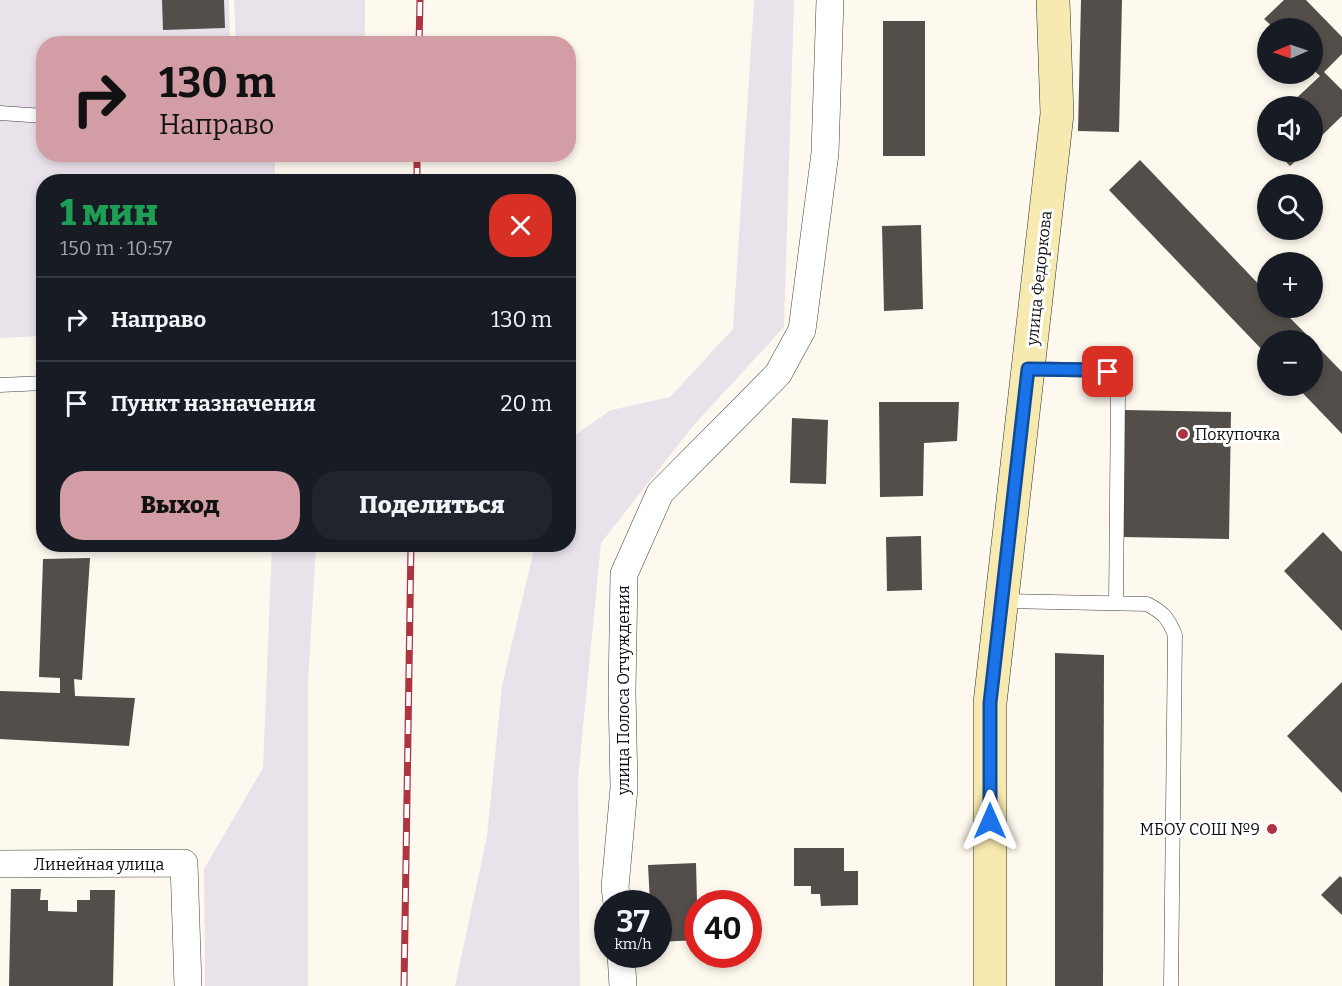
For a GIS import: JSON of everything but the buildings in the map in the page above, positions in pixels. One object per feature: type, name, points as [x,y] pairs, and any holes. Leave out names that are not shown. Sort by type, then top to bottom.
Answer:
[{"type":"street","name":"улица Полоса Отчуждения","points":[[615,890],[624,788],[622,692],[624,574],[660,493],[778,374],[802,330],[825,153],[830,0]]},
{"type":"street","name":"улица Федоркова","points":[[990,986],[990,703],[1057,114],[1053,0]]},
{"type":"street","name":"Линейная улица","points":[[0,864],[184,863],[188,986]]},
{"type":"street","points":[[621,968],[622,986]]},
{"type":"lane","points":[[0,113],[36,115]]},
{"type":"lane","points":[[1028,369],[1099,370],[1108,372],[1115,380],[1118,394],[1116,603]]},
{"type":"lane","points":[[0,385],[36,383]]},
{"type":"lane","points":[[1002,601],[1147,604],[1162,612],[1170,622],[1175,635],[1171,986]]},
{"type":"shaded area","points":[[0,0],[229,0],[230,36],[36,36],[36,162],[275,162],[275,174],[36,174],[36,336],[0,338]]},
{"type":"shaded area","points":[[234,0],[365,0],[365,36],[236,36]]},
{"type":"shaded area","points":[[754,0],[794,0],[784,327],[693,426],[601,543],[578,779],[580,986],[455,986],[487,836],[502,686],[533,552],[576,552],[576,434],[611,410],[670,397],[733,329]]},
{"type":"shaded area","points":[[272,552],[316,552],[308,684],[308,986],[205,986],[204,869],[263,768]]},
{"type":"railway","points":[[419,36],[420,0]]},
{"type":"railway","points":[[417,162],[417,174]]},
{"type":"railway","points":[[404,986],[411,552]]},
{"type":"place","name":"Покупочка","points":[[1183,434]]},
{"type":"place","name":"МБОУ СОШ №9","points":[[1272,829]]},
{"type":"route","points":[[990,821],[990,703],[1028,369],[1108,372]]}]
